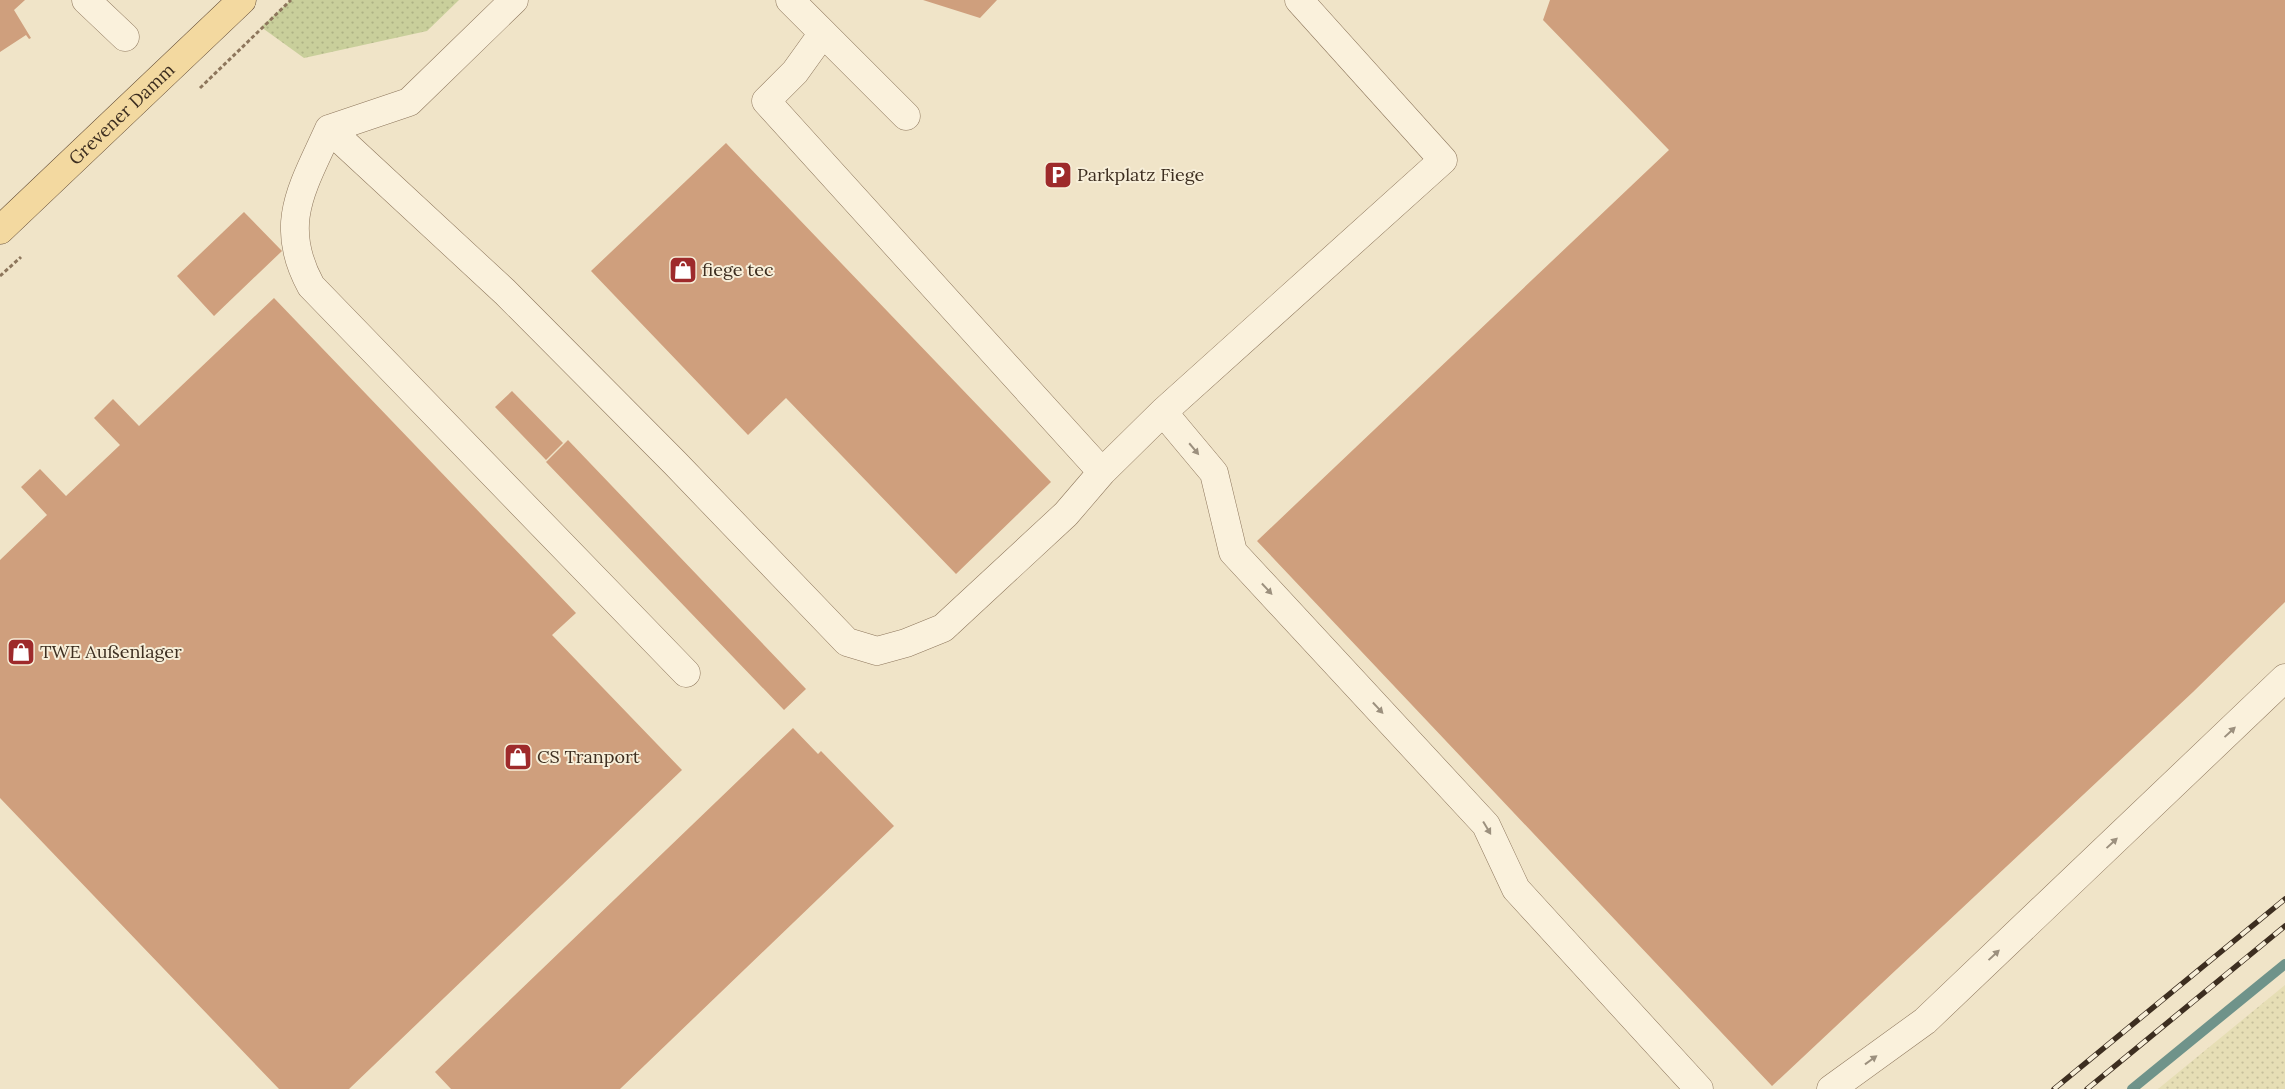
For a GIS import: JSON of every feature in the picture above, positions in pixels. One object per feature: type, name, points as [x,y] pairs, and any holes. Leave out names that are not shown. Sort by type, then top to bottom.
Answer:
[{"type":"main road","name":"Grevener Damm","points":[[0,230],[242,0]]},
{"type":"street","points":[[86,0],[125,37]]},
{"type":"street","points":[[514,0],[409,102],[329,128],[295,209],[294,237],[299,264],[310,286],[686,673]]},
{"type":"street","points":[[790,0],[906,116]]},
{"type":"street","points":[[329,128],[505,292],[675,463],[847,642],[877,651],[906,643],[943,628],[1066,514],[1102,472],[1163,412],[1443,160],[1299,0]]},
{"type":"street","points":[[823,33],[795,72],[766,101],[1102,472]]},
{"type":"street","points":[[1163,412],[1214,473],[1233,552],[1486,825],[1516,889],[1699,1089]]},
{"type":"street","points":[[1831,1089],[1925,1021],[2285,678]]},
{"type":"shaded area","points":[[2285,985],[2285,1089],[2158,1089]]},
{"type":"green space","points":[[291,0],[459,0],[427,31],[304,58],[261,27]]},
{"type":"building","points":[[0,0],[25,0],[14,10],[31,38],[29,39],[26,35],[0,52]]},
{"type":"building","points":[[923,0],[997,0],[980,18]]},
{"type":"building","points":[[1550,0],[2285,0],[2285,602],[2193,692],[1772,1086],[1257,541],[1669,150],[1543,20]]},
{"type":"building","points":[[726,143],[1051,482],[956,574],[786,398],[748,435],[591,271]]},
{"type":"building","points":[[244,212],[282,251],[214,316],[177,276]]},
{"type":"building","points":[[274,298],[576,613],[552,635],[682,770],[349,1089],[279,1089],[0,798],[0,560],[47,515],[21,487],[40,469],[66,496],[120,445],[94,418],[113,399],[139,426]]},
{"type":"building","points":[[512,391],[563,443],[546,460],[495,407]]},
{"type":"building","points":[[568,440],[806,689],[784,710],[546,462]]},
{"type":"building","points":[[793,728],[818,754],[821,751],[894,826],[620,1089],[451,1089],[435,1072]]},
{"type":"waterway","points":[[2132,1089],[2285,964]]},
{"type":"railway","points":[[2054,1089],[2285,899]]},
{"type":"railway","points":[[2087,1089],[2285,926]]},
{"type":"place","name":"Parkplatz Fiege","points":[[1058,175]]},
{"type":"place","name":"fiege tec","points":[[683,270]]},
{"type":"place","name":"TWE Außenlager","points":[[21,652]]},
{"type":"place","name":"CS Tranport","points":[[518,757]]}]
